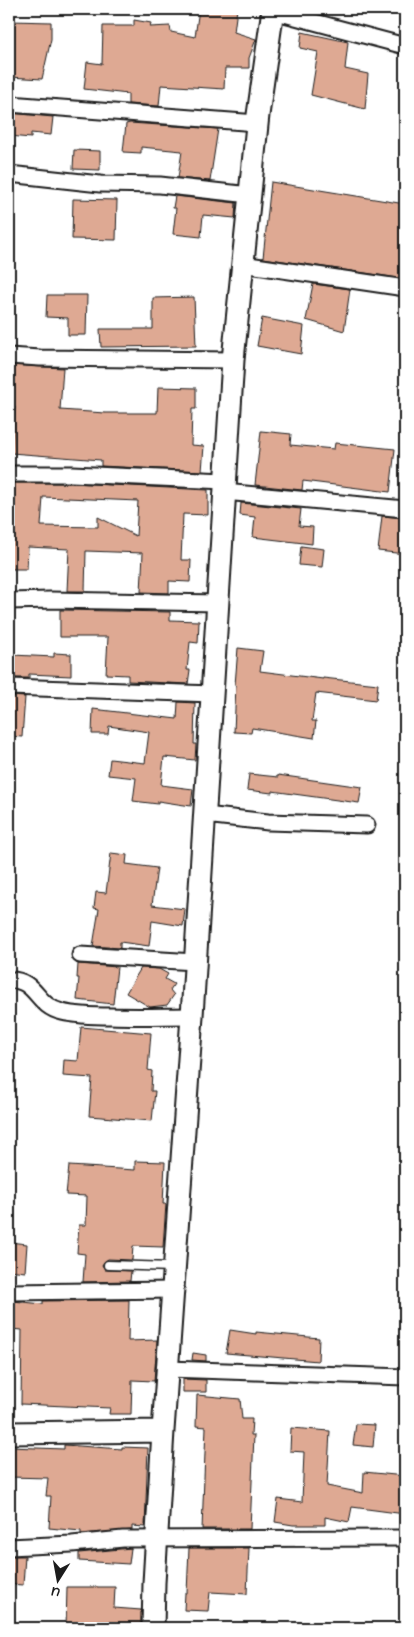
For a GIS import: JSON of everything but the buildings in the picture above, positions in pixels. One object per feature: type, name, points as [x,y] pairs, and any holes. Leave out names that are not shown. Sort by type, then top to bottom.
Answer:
[{"type":"street","points":[[153,1628],[157,1540],[213,694],[233,360],[258,123],[273,10],[405,46]]},
{"type":"street","points":[[9,104],[258,123]]},
{"type":"street","points":[[9,174],[100,184],[160,185],[250,195]]},
{"type":"street","points":[[242,264],[405,288]]},
{"type":"street","points":[[9,356],[233,360]]},
{"type":"street","points":[[9,474],[72,474],[225,487],[405,509]]},
{"type":"street","points":[[9,601],[218,603]]},
{"type":"street","points":[[9,687],[213,694]]},
{"type":"street","points":[[205,815],[268,822],[367,825]]},
{"type":"street","points":[[80,955],[195,962]]},
{"type":"street","points":[[9,980],[25,982],[39,999],[50,1008],[60,1012],[100,1016],[192,1016]]},
{"type":"street","points":[[9,1292],[174,1290]]},
{"type":"street","points":[[168,1369],[405,1377]]},
{"type":"street","points":[[9,1433],[164,1431]]},
{"type":"street","points":[[9,1547],[123,1539],[405,1538]]},
{"type":"lane","points":[[108,1265],[175,1267]]}]
